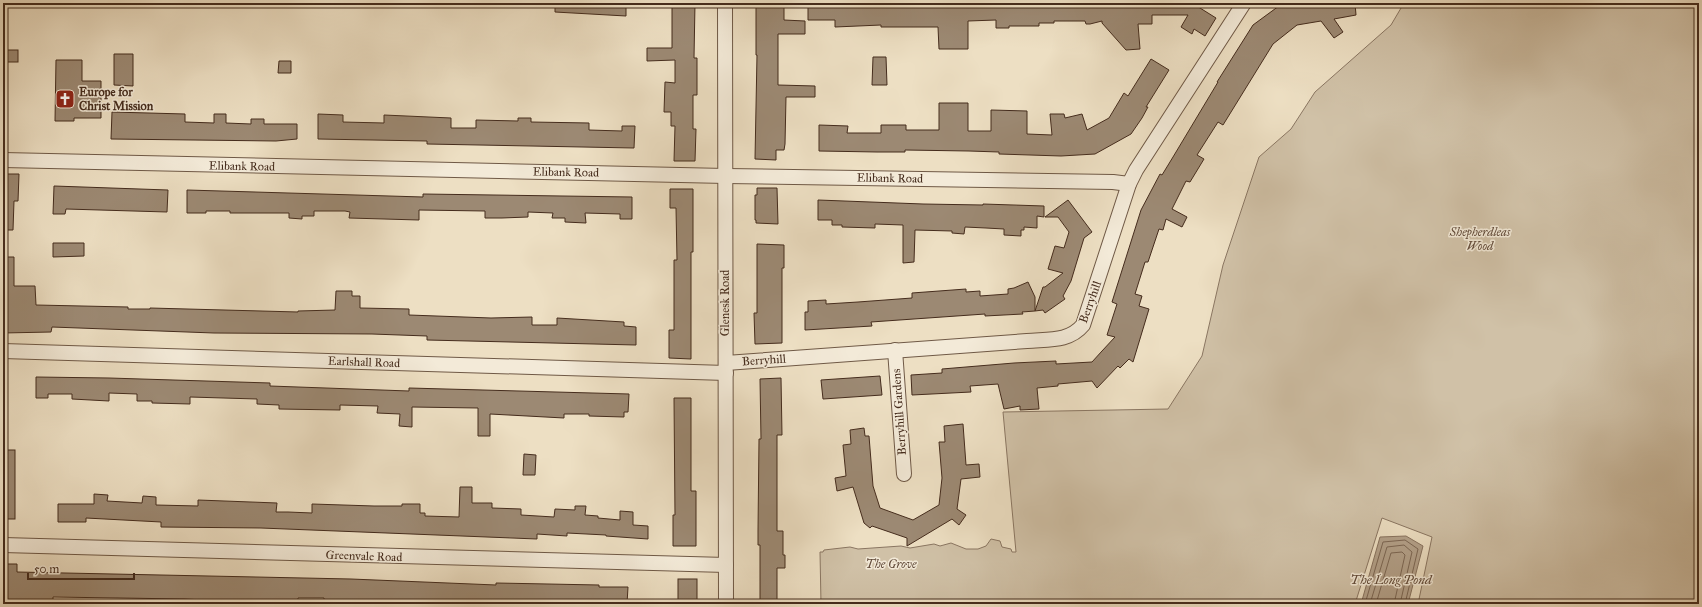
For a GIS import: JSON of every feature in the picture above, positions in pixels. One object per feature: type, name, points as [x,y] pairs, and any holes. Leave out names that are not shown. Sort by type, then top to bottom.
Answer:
[{"type":"street","name":"Glenesk Road","points":[[725,3],[726,604]]},
{"type":"street","name":"Berryhill","points":[[726,368],[895,350],[1027,341],[1066,337],[1076,333],[1083,325],[1129,184],[1136,170],[1244,3]]},
{"type":"street","name":"Elibank Road","points":[[3,160],[726,176],[1113,182],[1129,184]]},
{"type":"street","name":"Berryhill Gardens","points":[[895,350],[904,474]]},
{"type":"street","name":"Earlshall Road","points":[[3,351],[726,368]]},
{"type":"street","name":"Greenvale Road","points":[[3,546],[726,565]]},
{"type":"green space","name":"Shepherdleas Wood","points":[[1404,3],[1699,3],[1699,604],[1418,604],[1432,537],[1382,518],[1355,604],[821,604],[820,552],[823,552],[824,550],[850,547],[858,549],[901,546],[910,548],[934,544],[940,546],[951,543],[966,549],[978,549],[986,546],[991,539],[1000,541],[1002,547],[1011,549],[1012,552],[1016,552],[1003,412],[1168,409],[1202,356],[1223,265],[1259,157],[1291,129],[1315,92],[1391,25]]},
{"type":"water","name":"The Long Pond","points":[[1406,536],[1423,546],[1408,604],[1361,604],[1380,537]]},
{"type":"building","points":[[555,3],[626,3],[626,16],[555,12]]},
{"type":"building","points":[[672,3],[695,3],[694,58],[697,58],[697,95],[693,95],[693,129],[696,129],[695,161],[674,161],[675,126],[671,126],[671,112],[664,112],[665,82],[675,83],[675,60],[647,61],[647,48],[672,48]]},
{"type":"building","points":[[756,3],[784,3],[784,20],[805,21],[805,34],[778,34],[778,85],[815,86],[815,97],[786,97],[785,144],[784,150],[776,150],[776,160],[755,159],[757,55]]},
{"type":"building","points":[[808,3],[1192,3],[1216,18],[1205,36],[1194,29],[1192,34],[1181,27],[1188,15],[1152,15],[1152,24],[1138,24],[1140,49],[1126,50],[1102,23],[1102,21],[1086,24],[1085,21],[1054,21],[1054,23],[1039,23],[1039,26],[1009,26],[1009,28],[996,28],[996,20],[968,21],[968,49],[939,49],[938,27],[881,27],[881,25],[835,27],[835,20],[808,20]]},
{"type":"building","points":[[1283,3],[1355,3],[1356,15],[1334,19],[1343,32],[1334,38],[1321,21],[1297,25],[1273,44],[1223,125],[1218,122],[1197,155],[1204,159],[1190,182],[1186,181],[1172,209],[1187,217],[1182,227],[1166,219],[1163,230],[1159,229],[1148,262],[1145,262],[1135,294],[1142,296],[1139,306],[1149,309],[1133,362],[1129,359],[1120,368],[1118,366],[1097,388],[1092,381],[1058,384],[1058,386],[1037,388],[1039,409],[1020,410],[1020,406],[1004,409],[998,384],[970,386],[971,392],[912,395],[911,375],[942,373],[942,369],[1056,361],[1056,364],[1092,362],[1115,337],[1107,335],[1117,304],[1112,302],[1141,210],[1160,174],[1162,175],[1217,82],[1253,25]]},
{"type":"building","points":[[3,50],[18,50],[18,62],[3,62]]},
{"type":"building","points":[[114,54],[133,54],[133,86],[114,85]]},
{"type":"building","points":[[873,57],[886,57],[887,85],[872,85]]},
{"type":"building","points":[[1151,59],[1169,70],[1146,107],[1148,107],[1142,118],[1131,134],[1095,154],[1061,156],[999,154],[999,152],[969,151],[819,151],[819,125],[848,126],[847,133],[881,133],[881,125],[906,125],[906,130],[939,130],[939,103],[968,103],[968,131],[991,131],[991,110],[1027,111],[1027,134],[1052,135],[1050,114],[1064,114],[1065,118],[1082,114],[1087,130],[1109,118],[1124,93],[1128,96]]},
{"type":"building","points":[[56,60],[82,60],[82,81],[101,81],[101,118],[74,118],[74,121],[55,121]]},
{"type":"building","points":[[279,61],[291,61],[291,73],[278,73]]},
{"type":"building","points":[[112,112],[185,114],[185,122],[214,123],[214,114],[226,114],[226,123],[251,124],[251,119],[264,119],[264,124],[297,124],[297,139],[276,141],[111,139]]},
{"type":"building","points":[[318,114],[343,115],[343,122],[384,123],[384,115],[451,118],[451,128],[476,128],[476,120],[518,121],[518,118],[531,118],[531,122],[589,123],[589,130],[622,131],[622,126],[635,126],[634,148],[427,144],[427,141],[318,139]]},
{"type":"building","points":[[3,174],[19,174],[18,201],[14,201],[13,230],[3,230]]},
{"type":"building","points":[[54,186],[168,190],[167,212],[66,209],[65,214],[53,214]]},
{"type":"building","points":[[757,188],[777,188],[778,224],[756,223],[755,195],[757,195]]},
{"type":"building","points":[[670,189],[693,189],[693,252],[691,252],[691,359],[669,358],[669,330],[674,330],[674,260],[677,260],[676,208],[670,208]]},
{"type":"building","points":[[187,190],[423,197],[423,194],[632,197],[632,219],[620,219],[620,214],[585,213],[586,223],[565,222],[565,218],[552,218],[553,213],[528,212],[528,217],[485,218],[485,211],[419,210],[419,220],[349,218],[350,212],[345,211],[314,211],[314,216],[302,216],[302,219],[289,218],[289,213],[230,213],[230,211],[206,211],[206,213],[187,213]]},
{"type":"building","points":[[818,200],[923,204],[1044,206],[1044,217],[1037,216],[1037,228],[1024,227],[1024,230],[1021,230],[1021,236],[1004,235],[1004,229],[965,227],[964,234],[952,233],[952,231],[915,230],[914,262],[903,263],[903,225],[875,224],[875,228],[842,227],[842,225],[832,225],[832,220],[818,220]]},
{"type":"building","points":[[1068,200],[1092,232],[1084,238],[1071,281],[1063,296],[1065,299],[1045,313],[1043,310],[1035,311],[1043,287],[1063,273],[1048,269],[1055,246],[1064,248],[1069,232],[1058,217],[1045,217]]},
{"type":"building","points":[[53,243],[84,243],[84,256],[53,257]]},
{"type":"building","points":[[757,244],[784,245],[784,268],[782,268],[782,343],[755,344],[754,313],[757,313]]},
{"type":"building","points":[[3,257],[14,257],[14,286],[35,286],[36,305],[128,307],[128,309],[150,308],[298,312],[335,310],[336,291],[352,291],[352,296],[360,296],[360,308],[409,309],[409,315],[491,318],[532,317],[532,325],[557,325],[557,318],[624,322],[624,326],[636,327],[636,345],[427,340],[427,336],[372,334],[214,333],[52,327],[51,332],[3,333]]},
{"type":"building","points":[[1028,282],[1035,297],[1035,311],[1022,312],[1023,314],[985,316],[985,314],[871,322],[872,326],[805,330],[805,312],[808,312],[808,301],[826,300],[826,304],[912,298],[912,293],[966,289],[966,292],[980,291],[980,296],[1008,294],[1008,289]]},
{"type":"building","points":[[880,376],[882,395],[823,399],[821,380]]},
{"type":"building","points":[[36,377],[270,383],[270,386],[409,391],[409,388],[629,394],[628,412],[624,412],[624,417],[589,416],[589,414],[564,414],[564,418],[490,414],[490,436],[478,436],[478,408],[412,407],[412,427],[399,426],[400,414],[377,413],[378,406],[340,405],[340,410],[279,409],[279,405],[257,404],[257,399],[190,397],[190,404],[152,403],[152,401],[137,401],[137,394],[109,393],[109,401],[72,399],[72,394],[48,394],[48,398],[36,398]]},
{"type":"building","points":[[781,378],[782,435],[777,435],[777,531],[783,531],[783,555],[785,555],[785,568],[777,568],[777,604],[760,604],[760,545],[758,545],[758,531],[759,439],[761,439],[760,379]]},
{"type":"building","points":[[674,398],[691,398],[691,491],[696,491],[696,546],[673,546],[673,515],[675,515]]},
{"type":"building","points":[[963,424],[966,465],[979,464],[980,477],[961,479],[957,509],[966,515],[959,525],[952,519],[907,546],[907,538],[872,526],[870,528],[864,523],[853,487],[837,491],[835,478],[846,476],[843,445],[851,444],[850,430],[864,428],[865,436],[869,436],[873,486],[880,508],[913,520],[939,505],[942,478],[939,442],[945,442],[944,426]]},
{"type":"building","points":[[3,450],[15,450],[15,519],[3,519]]},
{"type":"building","points":[[524,454],[536,455],[535,475],[523,475]]},
{"type":"building","points":[[460,487],[472,487],[472,503],[492,503],[492,508],[521,509],[521,515],[554,517],[555,509],[575,510],[575,506],[586,506],[585,515],[620,520],[620,511],[633,512],[633,525],[648,526],[648,539],[567,533],[567,536],[537,534],[537,539],[261,528],[161,527],[161,522],[86,518],[86,522],[58,522],[58,504],[94,504],[94,494],[108,495],[107,501],[142,503],[143,496],[156,497],[156,505],[198,506],[198,500],[277,503],[276,512],[312,513],[312,504],[402,506],[402,504],[420,504],[420,513],[425,513],[425,516],[459,517]]},
{"type":"building","points":[[3,564],[17,564],[17,572],[351,579],[496,585],[496,583],[599,585],[599,587],[628,587],[627,604],[324,604],[324,598],[298,598],[298,603],[266,603],[184,599],[53,597],[53,604],[3,604]]},
{"type":"building","points":[[678,579],[697,579],[697,604],[678,604]]},
{"type":"place","name":"Europe for Christ Mission","points":[[65,99]]},
{"type":"park label","name":"The Grove","points":[[891,564]]}]
